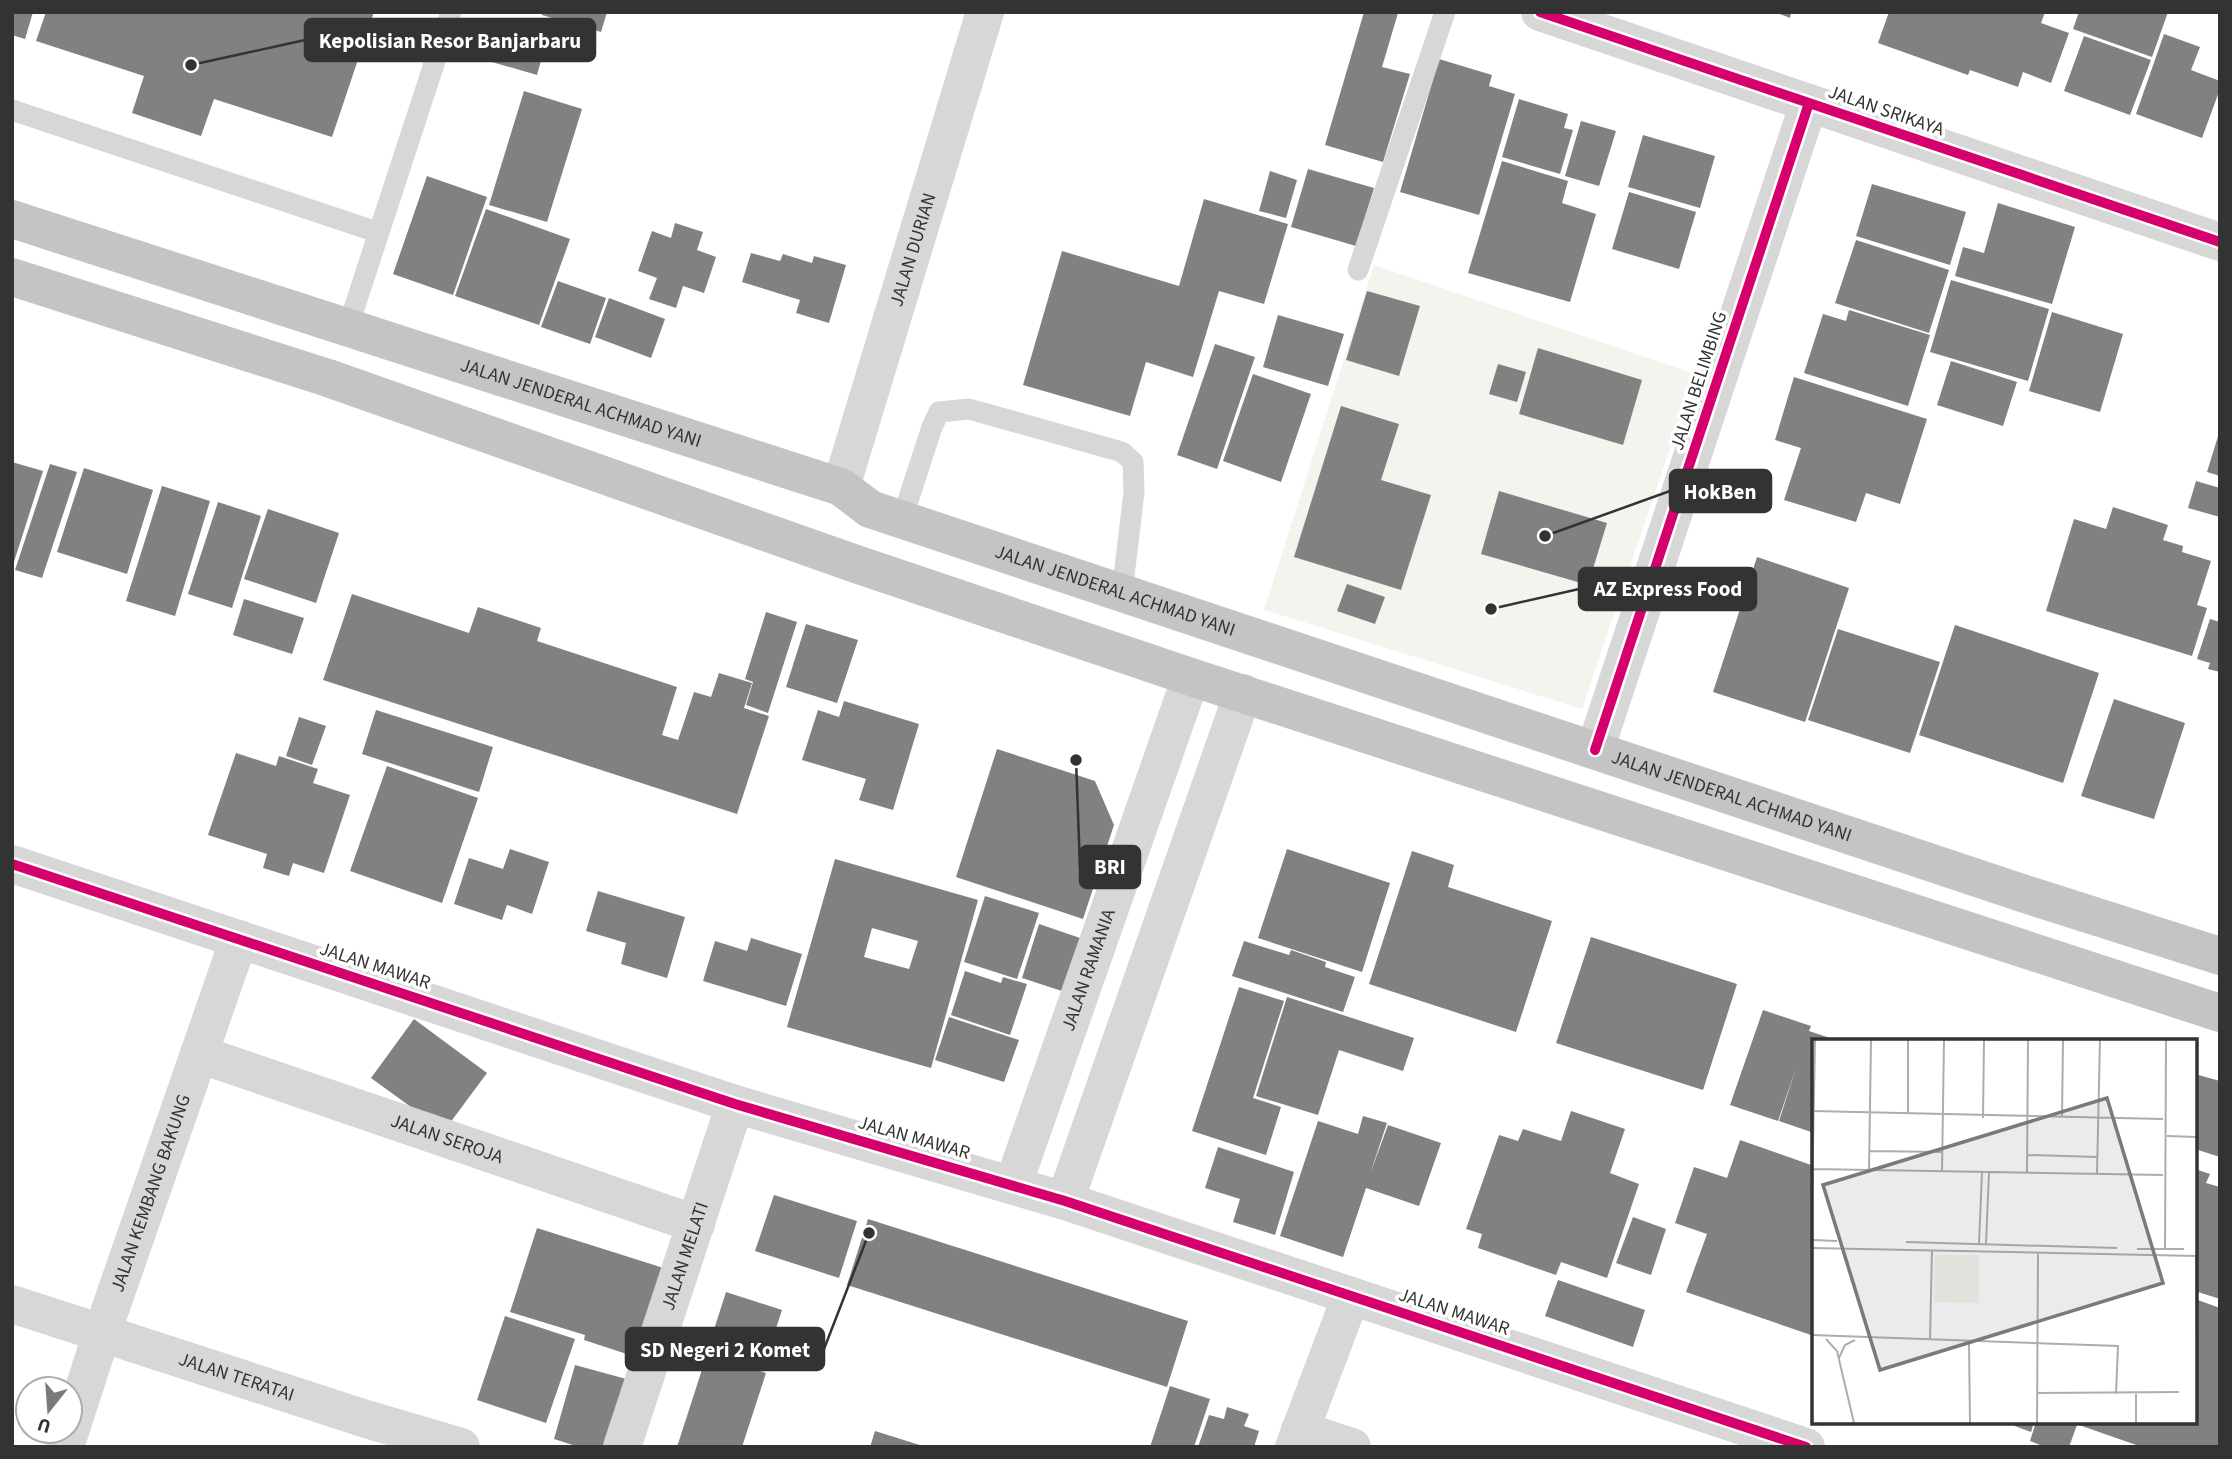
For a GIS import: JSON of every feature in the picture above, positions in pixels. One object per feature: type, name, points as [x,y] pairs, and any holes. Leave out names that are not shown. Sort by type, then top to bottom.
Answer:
[{"type":"highway","name":"JALAN JENDERAL ACHMAD YANI","points":[[12,219],[348,327],[1122,593],[1986,881],[2220,956]]},
{"type":"highway","points":[[12,277],[328,378],[853,563],[1191,677],[2220,1013]]},
{"type":"highway","points":[[328,378],[348,327]]},
{"type":"highway","points":[[853,563],[871,505]]},
{"type":"street","name":"JALAN DURIAN","points":[[871,505],[985,12]]},
{"type":"street","name":"JALAN SRIKAYA","points":[[1540,12],[2220,242]]},
{"type":"street","name":"JALAN BELIMBING","points":[[1595,750],[1809,103]]},
{"type":"street","name":"JALAN RAMANIA","points":[[1013,1185],[1191,677]]},
{"type":"street","points":[[1065,1201],[1243,693]]},
{"type":"street","name":"JALAN MAWAR","points":[[12,864],[735,1104],[1065,1201],[1806,1447]]},
{"type":"street","name":"JALAN KEMBANG BAKUNG","points":[[65,1447],[239,939]]},
{"type":"street","name":"JALAN SEROJA","points":[[199,1054],[696,1224]]},
{"type":"street","name":"JALAN MELATI","points":[[622,1447],[735,1104]]},
{"type":"street","points":[[1351,1296],[1297,1438],[1352,1447]]},
{"type":"street","name":"JALAN TERATAI","points":[[12,1304],[102,1333],[362,1433],[461,1447]]},
{"type":"lane","points":[[348,327],[451,12]]},
{"type":"lane","points":[[1358,270],[1445,12]]},
{"type":"lane","points":[[12,110],[377,232]]},
{"type":"lane","points":[[871,505],[932,427],[939,412],[969,409],[1122,452],[1133,462],[1134,492],[1122,593]]},
{"type":"shaded area","points":[[1374,265],[1695,374],[1582,709],[1264,610]]},
{"type":"building","points":[[12,12],[33,12],[25,39],[12,35]]},
{"type":"building","points":[[46,12],[374,12],[332,137],[214,99],[201,136],[132,113],[144,76],[36,41]]},
{"type":"building","points":[[542,12],[607,12],[601,32],[542,15]]},
{"type":"building","points":[[1364,12],[1398,13],[1382,67],[1410,74],[1383,162],[1325,145]]},
{"type":"building","points":[[1775,12],[1791,12],[1790,18]]},
{"type":"building","points":[[1889,12],[2045,12],[2041,23],[2069,33],[2051,83],[2023,72],[2018,87],[1970,70],[1968,75],[1878,43]]},
{"type":"building","points":[[2079,12],[2168,12],[2152,57],[2073,29]]},
{"type":"building","points":[[503,23],[548,36],[537,75],[492,62]]},
{"type":"building","points":[[2164,34],[2200,47],[2191,70],[2220,81],[2220,89],[2202,138],[2136,114]]},
{"type":"building","points":[[2084,36],[2151,60],[2130,115],[2064,91]]},
{"type":"building","points":[[1439,59],[1492,75],[1489,86],[1515,94],[1479,215],[1400,192]]},
{"type":"building","points":[[524,91],[582,109],[547,222],[489,205]]},
{"type":"building","points":[[1519,99],[1568,114],[1564,128],[1573,130],[1560,174],[1502,157]]},
{"type":"building","points":[[1581,121],[1616,131],[1599,186],[1565,176]]},
{"type":"building","points":[[1643,135],[1715,156],[1700,208],[1628,187]]},
{"type":"building","points":[[1502,161],[1568,181],[1562,203],[1596,214],[1570,302],[1468,273]]},
{"type":"building","points":[[1308,169],[1374,188],[1356,246],[1291,227]]},
{"type":"building","points":[[1270,171],[1297,180],[1286,218],[1259,211]]},
{"type":"building","points":[[427,176],[487,197],[453,295],[393,274]]},
{"type":"building","points":[[1872,184],[1966,212],[1950,265],[1856,236]]},
{"type":"building","points":[[1629,192],[1696,212],[1679,269],[1612,249]]},
{"type":"building","points":[[1204,199],[1288,224],[1264,304],[1219,291],[1193,377],[1146,362],[1130,416],[1023,385],[1062,251],[1179,286]]},
{"type":"building","points":[[1998,203],[2075,227],[2052,304],[1955,276],[1963,247],[1984,253]]},
{"type":"building","points":[[486,209],[570,239],[539,325],[455,296]]},
{"type":"building","points":[[675,223],[703,232],[697,250],[716,257],[704,293],[683,286],[676,308],[649,299],[657,278],[638,271],[652,231],[671,238]]},
{"type":"building","points":[[1856,240],[1949,270],[1929,333],[1835,303]]},
{"type":"building","points":[[751,253],[780,261],[783,254],[812,263],[814,256],[846,265],[829,323],[796,313],[800,300],[742,282]]},
{"type":"building","points":[[1951,280],[2049,309],[2028,381],[1930,352]]},
{"type":"building","points":[[558,281],[606,298],[590,344],[541,327]]},
{"type":"building","points":[[1367,291],[1420,306],[1399,376],[1346,360]]},
{"type":"building","points":[[609,298],[665,319],[651,358],[595,337]]},
{"type":"building","points":[[1849,310],[1930,335],[1908,406],[1804,373],[1823,314],[1846,321]]},
{"type":"building","points":[[2052,312],[2123,334],[2100,412],[2029,391]]},
{"type":"building","points":[[1278,315],[1344,334],[1328,386],[1263,367]]},
{"type":"building","points":[[1215,344],[1255,357],[1217,469],[1177,455]]},
{"type":"building","points":[[1538,348],[1642,380],[1623,445],[1519,414]]},
{"type":"building","points":[[1951,361],[2017,382],[2003,426],[1937,405]]},
{"type":"building","points":[[1498,364],[1526,372],[1517,402],[1489,394]]},
{"type":"building","points":[[1253,374],[1311,394],[1281,482],[1223,461]]},
{"type":"building","points":[[1794,377],[1927,419],[1900,504],[1866,493],[1856,522],[1784,500],[1801,448],[1775,440]]},
{"type":"building","points":[[1341,406],[1399,424],[1381,480],[1431,495],[1401,590],[1294,557]]},
{"type":"building","points":[[2220,433],[2220,476],[2207,472]]},
{"type":"building","points":[[12,462],[43,471],[13,565],[12,565]]},
{"type":"building","points":[[50,464],[77,472],[42,578],[15,570]]},
{"type":"building","points":[[84,468],[153,490],[127,574],[57,552]]},
{"type":"building","points":[[2196,481],[2220,488],[2220,517],[2188,508]]},
{"type":"building","points":[[162,486],[210,501],[175,616],[126,601]]},
{"type":"building","points":[[1499,491],[1607,523],[1588,585],[1481,554]]},
{"type":"building","points":[[218,502],[261,516],[232,608],[188,594]]},
{"type":"building","points":[[2113,507],[2168,525],[2163,540],[2183,546],[2182,552],[2211,561],[2197,605],[2207,608],[2192,656],[2046,611],[2074,519],[2106,529]]},
{"type":"building","points":[[268,509],[339,533],[316,603],[244,579]]},
{"type":"building","points":[[1757,557],[1849,588],[1805,722],[1713,692]]},
{"type":"building","points":[[1347,584],[1385,597],[1375,624],[1337,611]]},
{"type":"building","points":[[352,594],[469,633],[478,607],[541,628],[537,641],[677,687],[662,735],[678,740],[694,692],[711,697],[719,673],[752,683],[744,708],[769,716],[737,814],[323,680]]},
{"type":"building","points":[[244,599],[304,618],[292,654],[233,635]]},
{"type":"building","points":[[766,612],[797,622],[768,713],[746,705],[753,682],[745,679]]},
{"type":"building","points":[[2210,619],[2220,622],[2220,672],[2208,669],[2210,663],[2197,659]]},
{"type":"building","points":[[806,624],[858,640],[837,703],[786,687]]},
{"type":"building","points":[[1955,625],[2099,673],[2063,783],[1919,735]]},
{"type":"building","points":[[1838,629],[1940,662],[1910,753],[1808,720]]},
{"type":"building","points":[[2114,699],[2185,723],[2154,819],[2081,796]]},
{"type":"building","points":[[844,701],[919,724],[893,810],[859,800],[866,779],[802,760],[818,710],[839,717]]},
{"type":"building","points":[[376,710],[493,747],[479,792],[362,754]]},
{"type":"building","points":[[299,717],[326,726],[312,765],[286,756]]},
{"type":"building","points":[[997,749],[1095,781],[1114,825],[1083,919],[956,877]]},
{"type":"building","points":[[236,753],[276,766],[279,756],[318,769],[313,783],[350,795],[324,873],[293,863],[289,876],[263,868],[267,854],[208,835]]},
{"type":"building","points":[[387,766],[478,798],[442,903],[350,871]]},
{"type":"building","points":[[510,849],[549,862],[532,914],[507,905],[502,920],[454,904],[469,858],[503,869]]},
{"type":"building","points":[[1287,849],[1390,883],[1362,972],[1258,938]]},
{"type":"building","points":[[1412,851],[1454,865],[1448,887],[1552,921],[1516,1032],[1369,984]]},
{"type":"building","points":[[835,859],[978,900],[931,1068],[787,1027]],"holes":[[[872,928],[918,941],[909,969],[864,957]]]},
{"type":"building","points":[[598,891],[685,917],[667,978],[621,964],[626,943],[586,931]]},
{"type":"building","points":[[985,896],[1039,913],[1017,979],[964,962]]},
{"type":"building","points":[[1039,924],[1089,941],[1071,994],[1022,978]]},
{"type":"building","points":[[1591,937],[1737,984],[1703,1090],[1556,1043]]},
{"type":"building","points":[[751,938],[802,954],[786,1006],[703,981],[715,941],[747,951]]},
{"type":"building","points":[[1244,941],[1289,955],[1291,950],[1326,962],[1325,967],[1355,977],[1343,1012],[1232,976]]},
{"type":"building","points":[[965,971],[1001,983],[1003,977],[1027,984],[1010,1035],[951,1015]]},
{"type":"building","points":[[1239,987],[1284,1001],[1253,1098],[1281,1107],[1266,1155],[1192,1131]]},
{"type":"building","points":[[1287,997],[1414,1038],[1403,1071],[1339,1050],[1318,1115],[1256,1096]]},
{"type":"building","points":[[1763,1010],[1811,1026],[1809,1031],[1833,1039],[1812,1039],[1812,1132],[1779,1121],[1796,1068],[1778,1121],[1730,1105]]},
{"type":"building","points":[[949,1017],[1019,1040],[1004,1082],[935,1060]]},
{"type":"building","points":[[414,1019],[487,1073],[444,1131],[371,1078]]},
{"type":"building","points":[[2197,1075],[2220,1081],[2220,1157],[2197,1150]]},
{"type":"building","points":[[1571,1111],[1625,1129],[1610,1173],[1639,1184],[1607,1278],[1561,1262],[1556,1275],[1478,1248],[1482,1234],[1466,1229],[1499,1135],[1518,1141],[1523,1129],[1561,1141]]},
{"type":"building","points":[[1363,1116],[1387,1123],[1370,1174],[1388,1125],[1441,1143],[1419,1206],[1366,1188],[1343,1257],[1280,1236],[1318,1121],[1358,1134]]},
{"type":"building","points":[[1740,1140],[1812,1165],[1812,1335],[1686,1292],[1707,1234],[1675,1223],[1694,1167],[1727,1178]]},
{"type":"building","points":[[1218,1147],[1294,1172],[1275,1235],[1233,1222],[1240,1199],[1205,1188]]},
{"type":"building","points":[[2197,1170],[2210,1174],[2206,1183],[2220,1187],[2220,1299],[2197,1292]]},
{"type":"building","points":[[774,1195],[857,1221],[839,1278],[755,1251]]},
{"type":"building","points":[[1633,1217],[1666,1229],[1651,1275],[1616,1263]]},
{"type":"building","points":[[868,1219],[1188,1321],[1167,1387],[847,1285]]},
{"type":"building","points":[[537,1228],[673,1271],[645,1360],[584,1340],[585,1335],[510,1312]]},
{"type":"building","points":[[1558,1280],[1645,1310],[1633,1347],[1545,1316]]},
{"type":"building","points":[[726,1292],[782,1310],[765,1362],[709,1345]]},
{"type":"building","points":[[2197,1300],[2220,1308],[2220,1447],[2142,1447],[2079,1425],[2197,1424]]},
{"type":"building","points":[[505,1316],[575,1339],[546,1423],[477,1400]]},
{"type":"building","points":[[707,1354],[766,1373],[742,1447],[677,1447]]},
{"type":"building","points":[[575,1365],[630,1380],[610,1447],[579,1447],[554,1439]]},
{"type":"building","points":[[1170,1386],[1210,1399],[1194,1447],[1150,1447]]},
{"type":"building","points":[[1227,1407],[1249,1414],[1244,1426],[1259,1431],[1254,1447],[1198,1447],[1209,1415],[1224,1419]]},
{"type":"building","points":[[2009,1424],[2033,1424],[2031,1432]]},
{"type":"building","points":[[2035,1424],[2077,1424],[2069,1447],[2045,1447],[2030,1441]]},
{"type":"building","points":[[875,1431],[923,1446],[923,1447],[870,1447]]},
{"type":"cycle path","points":[[1540,12],[2220,242]]},
{"type":"cycle path","points":[[1595,750],[1809,103]]},
{"type":"cycle path","points":[[12,864],[735,1104],[1065,1201],[1806,1447]]},
{"type":"place","name":"Kepolisian Resor Banjarbaru","points":[[191,65]]},
{"type":"place","name":"HokBen","points":[[1545,536]]},
{"type":"place","name":"AZ Express Food","points":[[1491,609]]},
{"type":"place","name":"BRI","points":[[1076,760]]},
{"type":"place","name":"SD Negeri 2 Komet","points":[[869,1233]]}]
